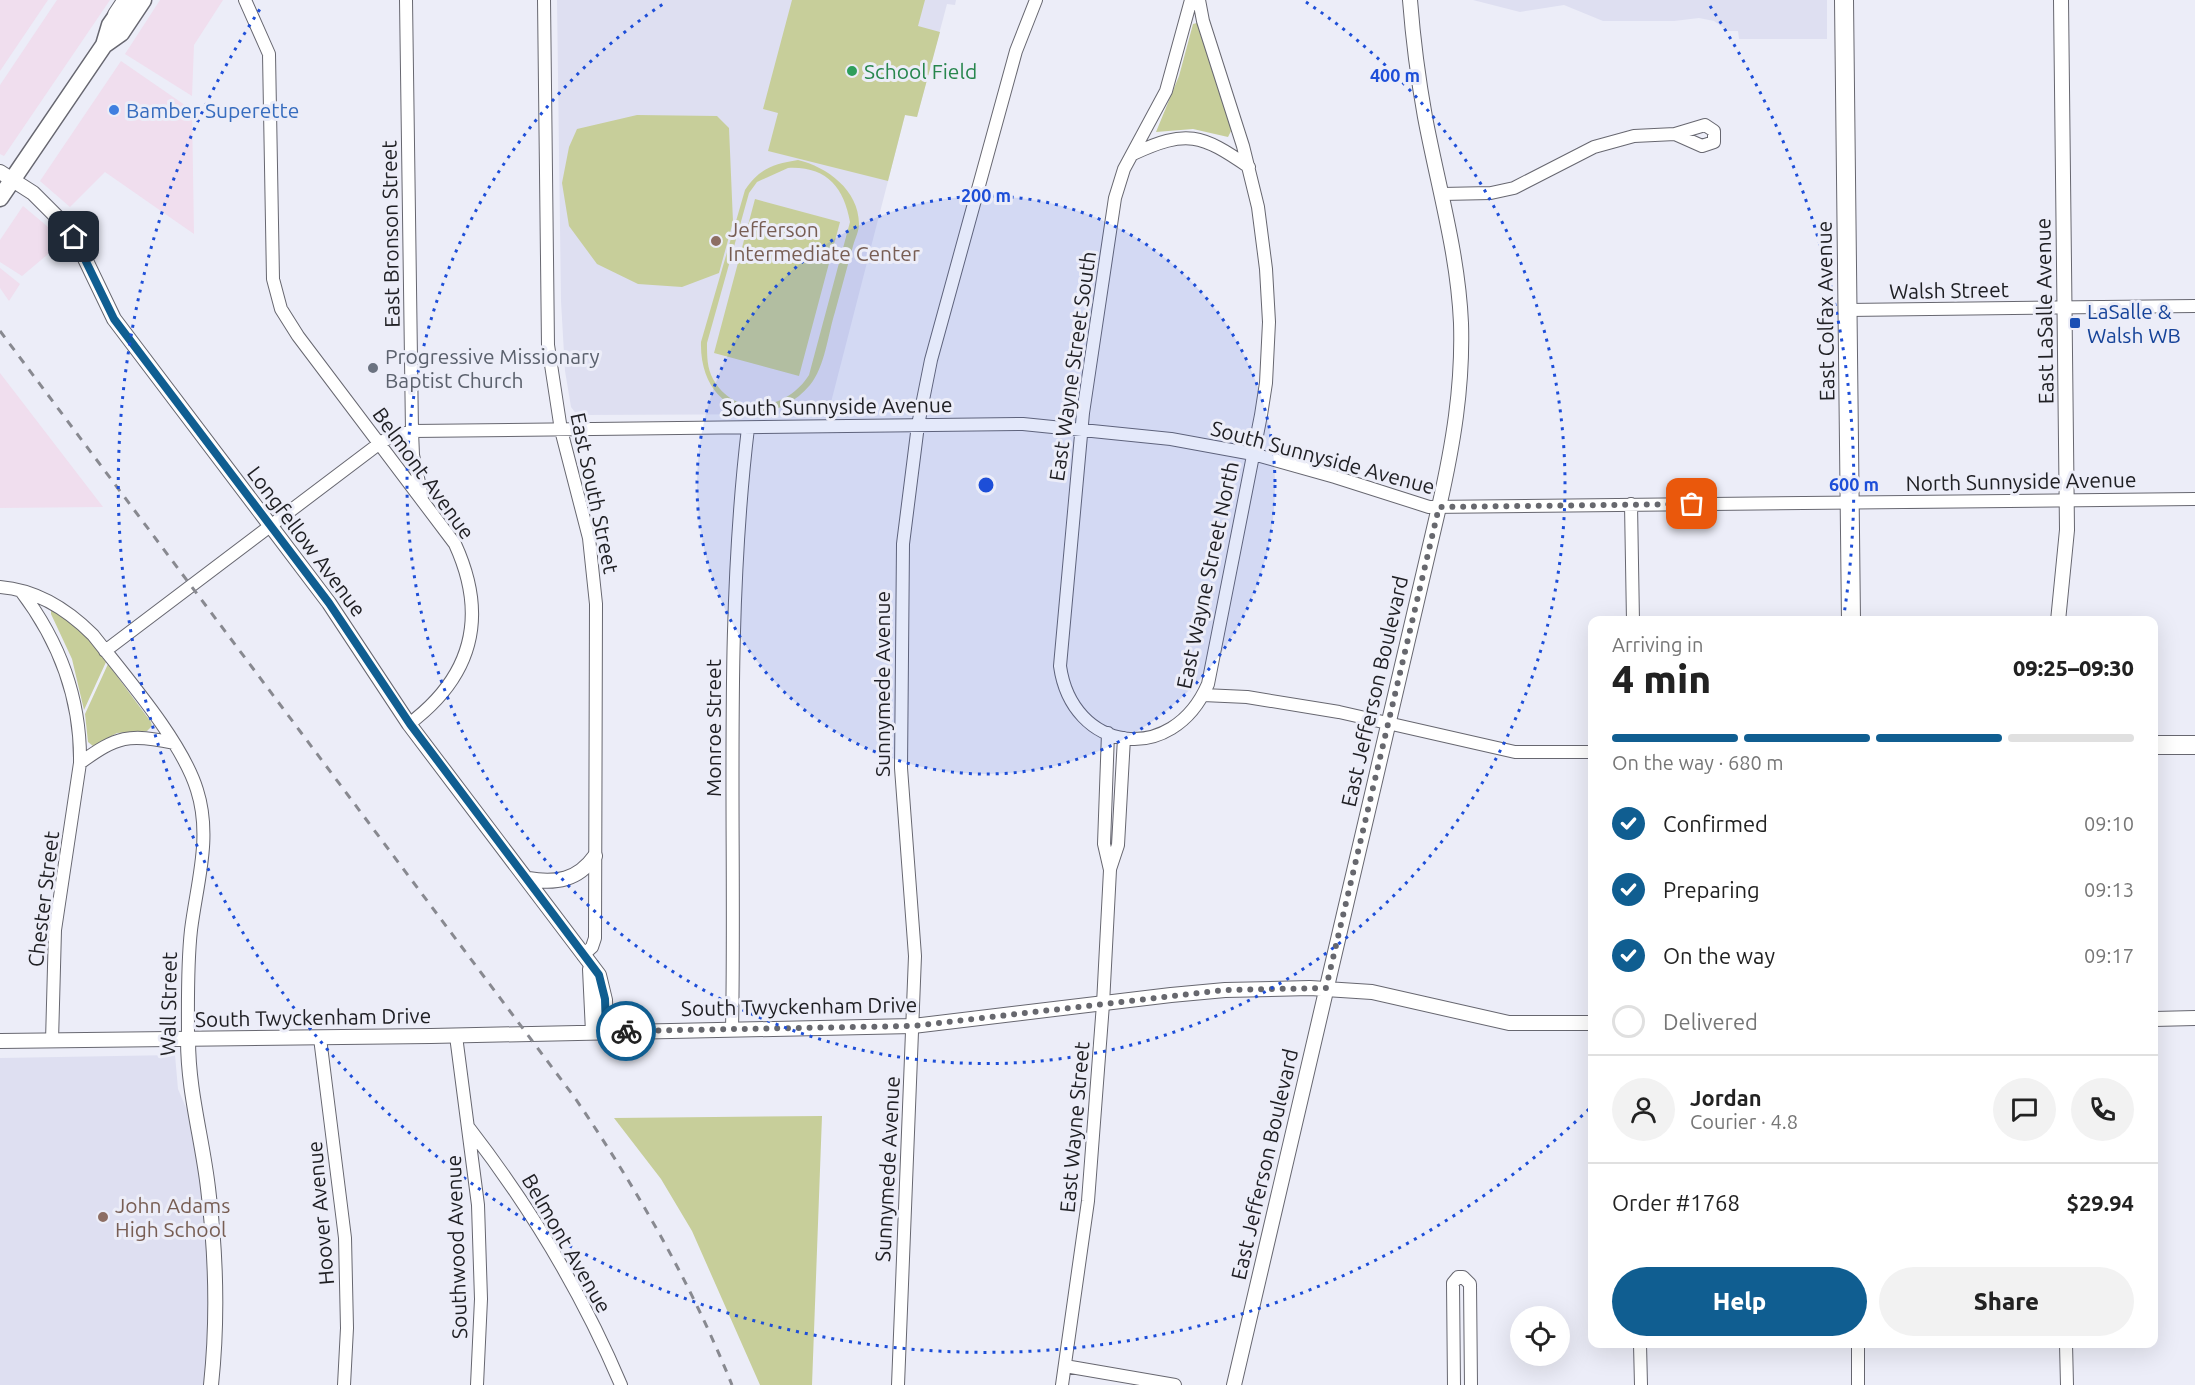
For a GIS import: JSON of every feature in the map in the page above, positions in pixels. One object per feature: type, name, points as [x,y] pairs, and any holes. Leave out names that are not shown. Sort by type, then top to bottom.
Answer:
[{"type":"main road","points":[[0,198],[6,176],[104,45],[121,33],[142,0]]},
{"type":"main road","name":"East Colfax Avenue","points":[[1844,0],[1851,616]]},
{"type":"main road","points":[[104,45],[110,26],[123,5]]},
{"type":"main road","points":[[2158,745],[2195,745]]},
{"type":"street","name":"Belmont Avenue","points":[[245,0],[269,54],[273,279],[277,298],[298,336],[455,544],[465,566],[473,613],[468,650],[457,674],[435,703],[410,724]]},
{"type":"street","name":"East Bronson Street","points":[[406,0],[412,431],[414,455],[424,502]]},
{"type":"street","name":"East South Street","points":[[544,0],[548,345],[561,429],[588,538],[596,603],[595,938],[586,958]]},
{"type":"street","name":"Sunnymede Avenue","points":[[898,1385],[913,1026],[914,914],[901,768],[903,544],[918,425],[931,360],[1016,51],[1036,0]]},
{"type":"street","name":"East Wayne Street South","points":[[1108,733],[1089,720],[1072,701],[1062,678],[1060,666],[1081,429],[1115,198],[1121,176],[1166,91],[1191,0]]},
{"type":"street","name":"East Wayne Street North","points":[[1108,733],[1124,738],[1144,739],[1170,731],[1191,715],[1208,684],[1266,383],[1269,322],[1264,243],[1249,167],[1216,68],[1199,0]]},
{"type":"street","name":"East Jefferson Boulevard","points":[[1234,1385],[1455,436],[1461,355],[1456,277],[1420,86],[1410,0]]},
{"type":"street","name":"East LaSalle Avenue","points":[[2059,616],[2066,544],[2067,500],[2061,0]]},
{"type":"street","points":[[1442,194],[1491,193],[1514,188],[1594,147],[1634,136],[1675,134]]},
{"type":"street","points":[[1132,155],[1158,142],[1186,138],[1214,144],[1249,167]]},
{"type":"street","name":"Longfellow Avenue","points":[[6,176],[53,210],[66,226],[76,240],[114,319],[341,621],[410,724],[599,975],[603,987],[599,1032]]},
{"type":"street","name":"Walsh Street","points":[[1847,310],[2195,306]]},
{"type":"street","name":"South Sunnyside Avenue","points":[[105,651],[380,443],[412,431],[1000,423],[1170,439],[1253,454],[1335,477],[1422,506],[1631,504]]},
{"type":"street","name":"Monroe Street","points":[[732,1029],[733,608],[739,507],[748,428]]},
{"type":"street","name":"North Sunnyside Avenue","points":[[1631,504],[2195,499]]},
{"type":"street","points":[[1631,504],[1633,616]]},
{"type":"street","name":"Wall Street","points":[[0,588],[21,591],[65,610],[87,628],[174,743],[197,790],[205,827],[202,865],[189,952],[188,1081],[202,1150],[213,1238],[215,1311],[211,1385]]},
{"type":"street","name":"Chester Street","points":[[21,591],[43,619],[59,653],[76,714],[80,763],[55,930],[52,1041]]},
{"type":"street","points":[[1203,695],[1257,698],[1389,723],[1515,752],[1588,752]]},
{"type":"street","name":"East Wayne Street","points":[[1108,733],[1104,844],[1110,870]]},
{"type":"street","points":[[80,763],[106,744],[128,736],[147,737],[174,743]]},
{"type":"street","name":"East Wayne Street","points":[[1062,1385],[1088,1201],[1104,1004],[1110,870],[1118,844],[1124,738]]},
{"type":"street","points":[[528,879],[552,881],[573,877],[588,866],[596,855]]},
{"type":"street","name":"South Twyckenham Drive","points":[[0,1041],[456,1036],[913,1026],[1225,990],[1326,988],[1372,992],[1509,1023],[1588,1023]]},
{"type":"street","points":[[2158,1019],[2195,1018]]},
{"type":"street","name":"Southwood Avenue","points":[[456,1036],[477,1187],[480,1259],[477,1385]]},
{"type":"street","name":"Hoover Avenue","points":[[320,1038],[345,1238],[347,1328],[344,1385]]},
{"type":"street","name":"Belmont Avenue","points":[[469,1127],[505,1175],[551,1248],[587,1312],[621,1385]]},
{"type":"street","points":[[1454,1385],[1453,1283],[1458,1277],[1463,1277],[1470,1284],[1471,1385]]},
{"type":"street","points":[[1640,1348],[1641,1385]]},
{"type":"street","points":[[1858,1348],[1858,1385]]},
{"type":"street","points":[[2066,1348],[2067,1385]]},
{"type":"street","points":[[1065,1366],[1175,1385]]},
{"type":"shaded area","points":[[0,0],[48,0],[0,71]]},
{"type":"shaded area","points":[[57,0],[110,0],[4,156],[0,154],[0,85]]},
{"type":"shaded area","points":[[160,0],[223,0],[194,45],[192,96],[125,54]]},
{"type":"shaded area","name":"Jefferson Intermediate Center","points":[[557,0],[956,0],[955,5],[947,4],[917,117],[905,115],[828,414],[577,415],[571,407],[565,371],[561,301]]},
{"type":"shaded area","points":[[1473,0],[1827,0],[1827,39],[1739,39],[1738,31],[1728,31],[1714,21],[1699,18],[1674,21],[1603,21],[1564,5],[1520,12]]},
{"type":"shaded area","points":[[121,61],[192,110],[194,234],[105,172],[70,207],[40,181]]},
{"type":"shaded area","points":[[23,206],[47,226],[60,244],[22,276],[0,262],[0,240]]},
{"type":"shaded area","points":[[0,268],[20,284],[9,301],[0,288]]},
{"type":"shaded area","points":[[0,373],[103,507],[0,508]]},
{"type":"shaded area","name":"John Adams High School","points":[[175,1055],[178,1089],[190,1117],[203,1195],[209,1271],[206,1385],[0,1385],[0,1058]]},
{"type":"green space","name":"School Field","points":[[792,0],[925,0],[918,26],[940,32],[917,117],[905,115],[888,181],[768,151],[778,113],[763,109]]},
{"type":"green space","points":[[1197,23],[1229,120],[1231,131],[1228,137],[1193,129],[1156,132],[1179,76],[1193,24]]},
{"type":"green space","points":[[637,115],[717,116],[729,128],[733,222],[719,273],[682,287],[638,284],[597,264],[569,226],[562,183],[569,147],[577,129]]},
{"type":"green space","points":[[798,160],[809,163],[830,174],[839,182],[854,201],[858,212],[859,227],[815,378],[793,401],[774,410],[756,412],[738,409],[723,399],[711,385],[703,366],[701,342],[745,190],[761,172]],"holes":[[[788,168],[801,168],[823,175],[831,181],[843,199],[850,222],[809,375],[800,387],[788,396],[762,405],[748,405],[723,392],[713,379],[708,366],[707,343],[749,193],[757,182]]]},
{"type":"green space","points":[[755,199],[840,222],[799,376],[714,353]]},
{"type":"green space","points":[[55,610],[88,637],[106,662],[84,710],[72,659],[51,614],[51,611]]},
{"type":"green space","points":[[108,664],[152,726],[147,731],[117,733],[93,746],[88,742],[85,714]]},
{"type":"green space","points":[[822,1116],[812,1385],[760,1385],[692,1231],[661,1179],[614,1118]]},
{"type":"railway","points":[[0,331],[575,1098],[620,1167],[681,1273],[732,1385]]},
{"type":"way so far","points":[[626,1031],[913,1026],[999,1018],[1225,990],[1326,988],[1439,507],[1692,504]]},
{"type":"place","name":"School Field","points":[[852,71]]},
{"type":"place","name":"Bamber Superette","points":[[114,110]]},
{"type":"place","name":"Jefferson Intermediate Center","points":[[716,241]]},
{"type":"place","name":"LaSalle & Walsh WB","points":[[2075,323]]},
{"type":"place","name":"Progressive Missionary Baptist Church","points":[[373,368]]},
{"type":"place","name":"John Adams High School","points":[[103,1217]]},
{"type":"route","points":[[74,237],[114,319],[329,603],[410,724],[599,975],[605,999],[606,1031],[626,1031]]}]
